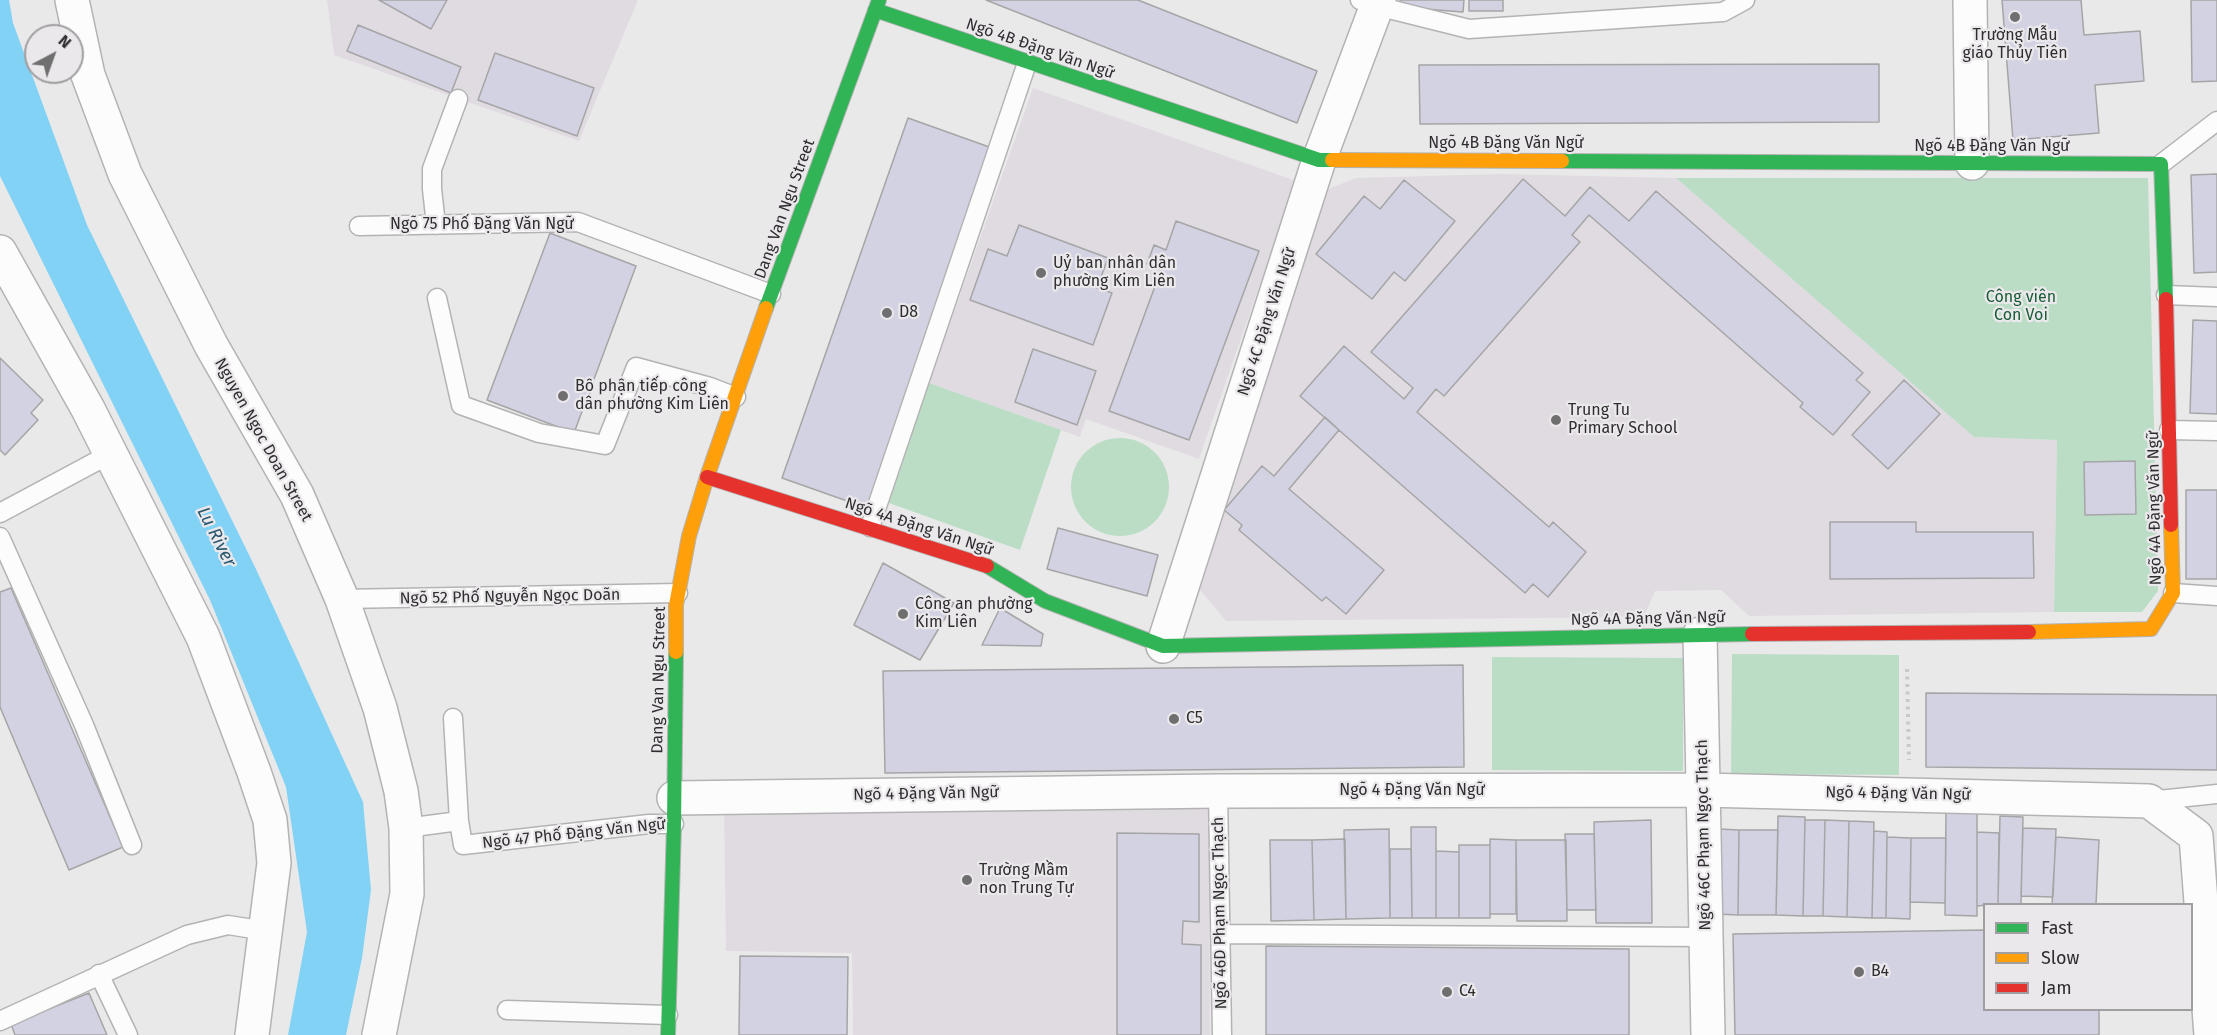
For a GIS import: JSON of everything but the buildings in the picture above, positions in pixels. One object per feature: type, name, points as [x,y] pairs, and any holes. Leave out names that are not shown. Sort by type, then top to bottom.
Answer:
[{"type":"street","name":"Nguyen Ngoc Doan Street","points":[[72,0],[88,75],[125,174],[211,345],[297,495],[342,599],[380,708],[401,791],[406,828],[407,894],[379,1035]]},
{"type":"street","points":[[1970,0],[1972,163]]},
{"type":"street","name":"Ngõ 4C Đặng Văn Ngữ","points":[[1163,646],[1318,160],[1372,2]]},
{"type":"street","name":"Ngõ 4B Đặng Văn Ngữ","points":[[877,5],[1027,63],[1318,160],[2161,164]]},
{"type":"street","name":"Dang Van Ngu Street","points":[[668,1035],[674,811],[676,605],[689,536],[707,477],[771,294],[877,5]]},
{"type":"street","name":"Ngõ 4A Đặng Văn Ngữ","points":[[707,477],[870,527],[992,568],[1045,601],[1163,646],[1700,634],[2151,629],[2173,593],[2161,164]]},
{"type":"street","points":[[0,252],[88,409],[203,637],[267,810],[274,862],[252,1035]]},
{"type":"street","name":"Ngõ 46C Phạm Ngọc Thạch","points":[[1700,634],[1708,1035]]},
{"type":"street","name":"Ngõ 4 Đặng Văn Ngữ","points":[[674,811],[1218,791],[1703,790],[2150,801]]},
{"type":"street","points":[[2150,801],[2196,836],[2211,1035]]},
{"type":"lane","points":[[1372,2],[1469,29],[1723,12],[1745,0]]},
{"type":"lane","points":[[870,527],[1027,63]]},
{"type":"lane","points":[[436,225],[432,169],[459,99]]},
{"type":"lane","points":[[2161,164],[2217,121]]},
{"type":"lane","name":"Ngõ 75 Phố Đặng Văn Ngữ","points":[[359,226],[578,222],[771,294]]},
{"type":"lane","points":[[2166,295],[2217,297]]},
{"type":"lane","points":[[437,298],[461,405],[539,433],[605,445],[636,367],[710,387],[736,397]]},
{"type":"lane","points":[[2169,430],[2217,431]]},
{"type":"lane","points":[[0,513],[110,454]]},
{"type":"lane","points":[[0,537],[84,725],[132,845]]},
{"type":"lane","name":"Ngõ 52 Phố Nguyễn Ngọc Doãn","points":[[342,599],[678,593]]},
{"type":"lane","points":[[2173,593],[2217,596]]},
{"type":"lane","points":[[406,828],[459,821],[453,718]]},
{"type":"lane","name":"Ngõ 46D Phạm Ngọc Thạch","points":[[1218,791],[1222,1035]]},
{"type":"lane","points":[[2150,801],[2217,794]]},
{"type":"lane","name":"Ngõ 47 Phố Đặng Văn Ngữ","points":[[459,821],[463,845],[649,824],[674,811]]},
{"type":"lane","points":[[0,1021],[187,935],[228,925],[266,931]]},
{"type":"lane","points":[[1220,934],[1706,937]]},
{"type":"lane","points":[[99,974],[128,1035]]},
{"type":"lane","points":[[507,1010],[668,1015]]},
{"type":"path","points":[[1907,633],[1909,794]]},
{"type":"shaded area","points":[[327,0],[638,0],[579,141],[334,55]]},
{"type":"shaded area","points":[[1033,88],[1296,181],[1199,459],[1086,419],[1080,437],[929,383]]},
{"type":"shaded area","name":"Trung Tu Primary School","points":[[1500,174],[1676,178],[1974,437],[2057,440],[2054,612],[1749,616],[1721,590],[1655,591],[1644,617],[1226,621],[1200,590],[1321,192],[1356,178]]},
{"type":"shaded area","name":"Trường Mầm non Trung Tự","points":[[724,808],[1209,808],[1210,1035],[853,1035],[852,953],[726,951]]},
{"type":"green space","name":"Công viên Con Voi","points":[[1676,178],[2148,178],[2158,591],[2142,612],[2054,612],[2057,440],[1974,437]]},
{"type":"green space","points":[[929,383],[1061,430],[1020,550],[889,503]]},
{"type":"green space","points":[[1120,438],[1139,442],[1155,452],[1165,468],[1169,487],[1165,506],[1155,522],[1139,532],[1120,536],[1101,532],[1085,522],[1075,506],[1071,487],[1075,468],[1085,452],[1101,442]]},
{"type":"green space","points":[[1732,654],[1899,655],[1899,775],[1731,774]]},
{"type":"green space","points":[[1492,657],[1683,658],[1683,771],[1492,770]]},
{"type":"water","name":"Lu River","points":[[0,0],[9,0],[13,23],[24,53],[24,84],[35,84],[87,225],[255,567],[363,802],[371,890],[362,958],[346,1035],[288,1035],[307,932],[286,787],[210,600],[0,176]]},
{"type":"traffic: fast","points":[[766,308],[879,0]]},
{"type":"traffic: fast","points":[[875,10],[1319,160],[1332,160]]},
{"type":"traffic: fast","points":[[1562,161],[2161,164],[2166,299]]},
{"type":"traffic: fast","points":[[987,566],[1045,601],[1163,646],[1752,634]]},
{"type":"traffic: fast","points":[[668,1035],[676,652]]},
{"type":"traffic: slow","points":[[1332,160],[1562,161]]},
{"type":"traffic: slow","points":[[676,652],[676,605],[689,536],[707,477],[766,308]]},
{"type":"traffic: slow","points":[[2029,632],[2151,629],[2173,593],[2171,525]]},
{"type":"traffic: jam","points":[[2166,299],[2171,525]]},
{"type":"traffic: jam","points":[[707,477],[987,566]]},
{"type":"traffic: jam","points":[[1752,634],[2029,632]]},
{"type":"place","name":"Trường Mẫu giáo Thủy Tiên","points":[[2015,17]]},
{"type":"place","name":"Uỷ ban nhân dân phường Kim Liên","points":[[1041,273]]},
{"type":"place","name":"D8","points":[[887,313]]},
{"type":"place","name":"Bộ phận tiếp công dân phường Kim Liên","points":[[563,396]]},
{"type":"place","name":"Trung Tu Primary School","points":[[1556,420]]},
{"type":"place","name":"Công an phường Kim Liên","points":[[903,614]]},
{"type":"place","name":"C5","points":[[1174,719]]},
{"type":"place","name":"Trường Mầm non Trung Tự","points":[[967,880]]},
{"type":"place","name":"B4","points":[[1859,972]]},
{"type":"place","name":"C4","points":[[1447,992]]}]
